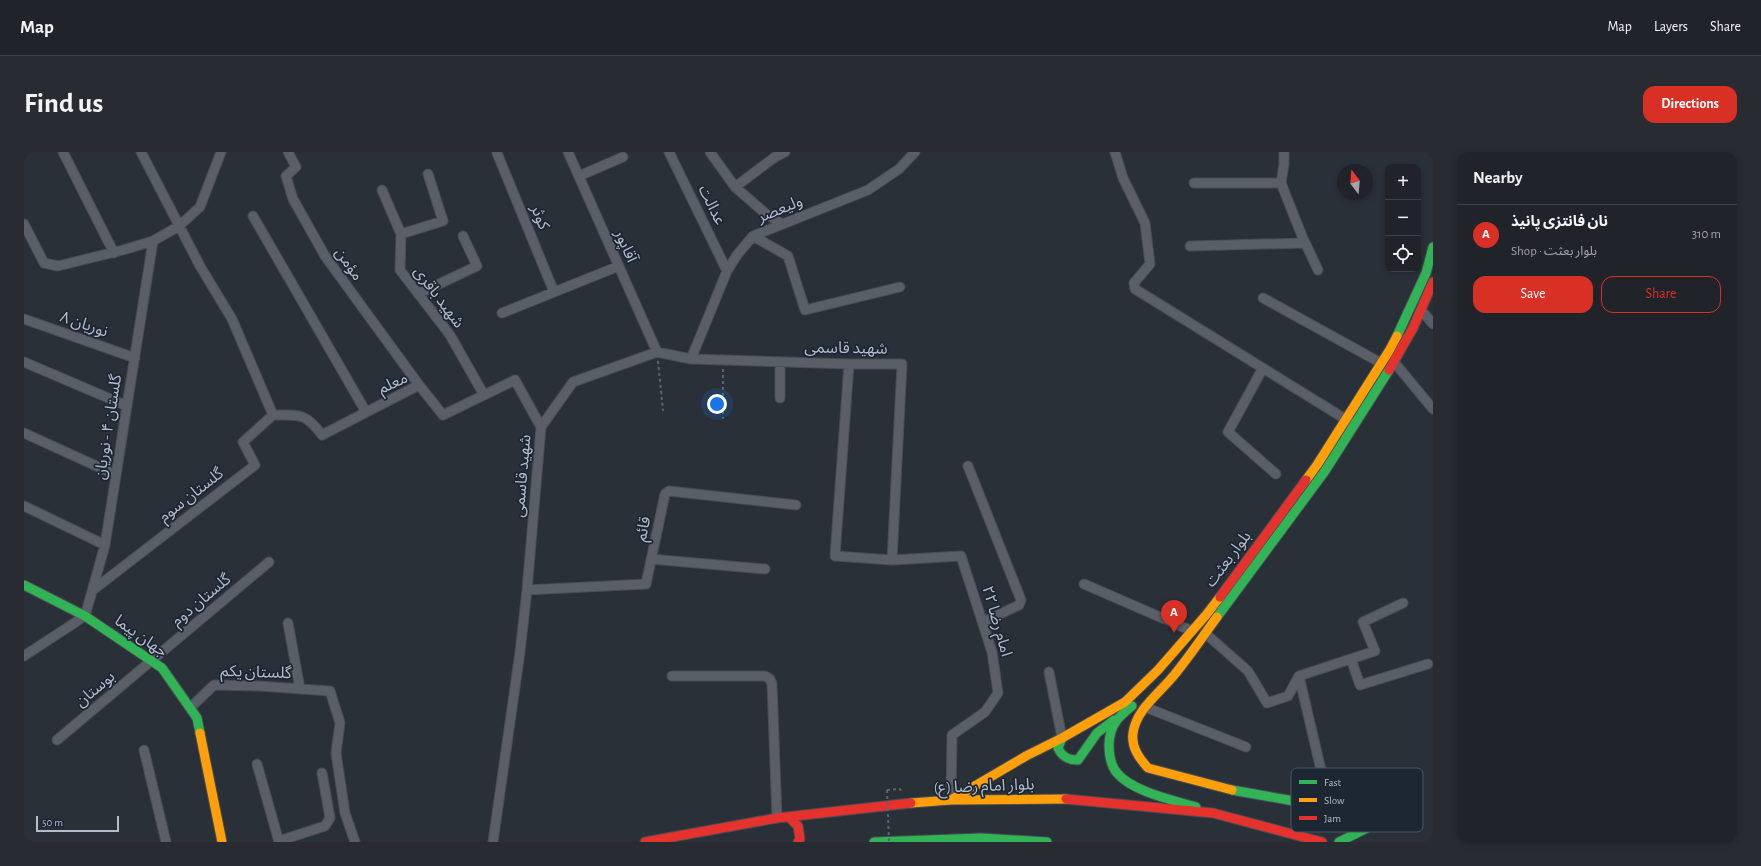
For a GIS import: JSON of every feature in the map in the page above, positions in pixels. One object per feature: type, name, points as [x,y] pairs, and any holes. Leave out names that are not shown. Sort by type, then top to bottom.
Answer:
[{"type":"main road","name":"بلوار بعثت","points":[[951,800],[1026,756],[1103,716],[1135,694],[1206,615],[1317,465],[1381,364],[1404,324],[1426,273],[1433,247]]},
{"type":"main road","name":"بلوار بعثت","points":[[1291,800],[1231,790],[1148,768],[1139,758],[1135,749],[1133,732],[1143,710],[1175,674],[1325,471],[1394,362],[1413,328],[1433,282]]},
{"type":"main road","name":"جهان پیما","points":[[24,585],[85,616],[162,668],[197,718],[222,842]]},
{"type":"main road","points":[[1062,738],[1058,748],[1061,756],[1068,761],[1078,760],[1097,733],[1175,674]]},
{"type":"main road","points":[[1114,720],[1109,739],[1109,759],[1119,776],[1142,788],[1213,813]]},
{"type":"main road","name":"بلوار امام رضا (ع)","points":[[645,842],[777,818],[951,800],[1002,799],[1068,799],[1213,813],[1322,842]]},
{"type":"main road","points":[[789,817],[796,822],[799,827],[800,839],[798,842]]},
{"type":"main road","name":"بلوار بعثت","points":[[1339,842],[1358,832]]},
{"type":"main road","points":[[874,842],[981,838],[1048,842]]},
{"type":"street","points":[[64,152],[114,253]]},
{"type":"street","points":[[141,152],[200,266],[232,319],[273,415]]},
{"type":"street","points":[[24,224],[44,263],[58,266],[114,253],[153,241],[179,226],[200,207],[221,152]]},
{"type":"street","name":"مؤمن","points":[[288,152],[296,167],[286,176],[292,199],[325,256],[419,385]]},
{"type":"street","name":"آقاپور","points":[[568,152],[657,352]]},
{"type":"street","name":"عدالت","points":[[669,152],[727,271]]},
{"type":"street","points":[[710,152],[735,188],[765,213],[782,224]]},
{"type":"street","points":[[735,188],[775,157],[785,152]]},
{"type":"street","name":"ولیعصر","points":[[691,358],[727,271],[737,255],[753,236],[868,190],[899,169],[915,152]]},
{"type":"street","points":[[1114,152],[1123,178],[1145,223],[1150,264],[1134,283],[1135,289],[1355,425]]},
{"type":"street","points":[[1284,152],[1281,183],[1305,243],[1318,270]]},
{"type":"street","name":"کوثر","points":[[497,153],[554,292]]},
{"type":"street","points":[[579,176],[623,157]]},
{"type":"street","points":[[401,234],[443,222],[428,174]]},
{"type":"street","points":[[1194,183],[1281,183]]},
{"type":"street","name":"شهید باقری","points":[[382,190],[401,234],[400,270],[450,335],[484,395]]},
{"type":"street","points":[[253,216],[366,412]]},
{"type":"street","points":[[418,294],[477,266],[463,236]]},
{"type":"street","points":[[753,236],[788,256],[805,310],[900,287]]},
{"type":"street","name":"گلستان ۴ - نوریان","points":[[85,616],[105,545],[153,241]]},
{"type":"street","points":[[1190,246],[1305,243]]},
{"type":"street","points":[[502,313],[619,266]]},
{"type":"street","points":[[1263,298],[1381,364]]},
{"type":"street","points":[[1421,310],[1433,324]]},
{"type":"street","name":"نوریان ۸","points":[[24,319],[135,358]]},
{"type":"street","name":"شهید قاسمی","points":[[493,842],[520,652],[527,590],[541,427],[573,382],[657,352],[691,358],[723,360],[902,364],[892,560]]},
{"type":"street","points":[[24,362],[127,406]]},
{"type":"street","points":[[780,362],[780,398]]},
{"type":"street","points":[[1394,362],[1433,409]]},
{"type":"street","name":"امام رضا ۲۲","points":[[849,364],[835,556],[892,560],[961,556],[984,622],[992,652],[998,693],[985,712],[952,735],[951,800]]},
{"type":"street","points":[[1263,368],[1228,432],[1276,474]]},
{"type":"street","name":"معلم","points":[[273,415],[300,415],[313,424],[322,435],[419,385],[443,415],[515,380],[541,427]]},
{"type":"street","name":"گلستان سوم","points":[[93,590],[255,465],[243,442],[273,415]]},
{"type":"street","points":[[24,433],[116,475]]},
{"type":"street","points":[[968,466],[1021,600],[1019,605],[984,622]]},
{"type":"street","name":"قائم","points":[[527,590],[642,586],[646,584],[666,494],[669,491],[796,505]]},
{"type":"street","points":[[24,506],[105,545]]},
{"type":"street","points":[[652,559],[765,569]]},
{"type":"street","name":"گلستان دوم","points":[[152,661],[269,562]]},
{"type":"street","points":[[1084,584],[1192,631]]},
{"type":"street","points":[[1205,633],[1248,671],[1267,703],[1288,696],[1300,676],[1375,651],[1363,622],[1402,603]]},
{"type":"street","points":[[24,656],[85,616]]},
{"type":"street","points":[[288,623],[300,689]]},
{"type":"street","points":[[1351,659],[1360,685],[1428,664]]},
{"type":"street","name":"بوستان","points":[[57,740],[152,661]]},
{"type":"street","points":[[1048,672],[1062,738]]},
{"type":"street","points":[[672,676],[765,676],[770,679],[772,684],[777,818]]},
{"type":"street","points":[[1300,676],[1321,768]]},
{"type":"street","name":"گلستان یکم","points":[[190,708],[214,685],[259,686],[330,691],[340,723],[336,753],[345,813],[355,842]]},
{"type":"street","points":[[1143,710],[1246,747]]},
{"type":"street","points":[[144,750],[166,842]]},
{"type":"street","points":[[256,764],[279,842],[325,826],[328,822],[330,818],[322,773]]},
{"type":"path","points":[[657,352],[663,411]]},
{"type":"path","points":[[723,360],[724,419]]},
{"type":"path","points":[[889,842],[887,790],[900,789]]},
{"type":"traffic: fast","points":[[1397,336],[1426,273],[1433,247]]},
{"type":"traffic: fast","points":[[1217,617],[1325,471],[1389,370]]},
{"type":"traffic: fast","points":[[24,585],[85,616],[162,668],[197,718],[200,733]]},
{"type":"traffic: fast","points":[[1132,706],[1119,718],[1111,732],[1109,752],[1111,763],[1115,770],[1124,780],[1143,790],[1196,807]]},
{"type":"traffic: fast","points":[[1062,738],[1058,748],[1061,754],[1068,759],[1078,760],[1097,733],[1114,720]]},
{"type":"traffic: fast","points":[[1232,790],[1291,800]]},
{"type":"traffic: fast","points":[[1339,842],[1359,832]]},
{"type":"traffic: fast","points":[[874,842],[981,838],[1047,842]]},
{"type":"traffic: slow","points":[[1306,480],[1317,465],[1397,336]]},
{"type":"traffic: slow","points":[[951,800],[1026,756],[1062,738],[1125,702],[1158,670],[1220,597]]},
{"type":"traffic: slow","points":[[1217,617],[1181,667],[1150,701],[1139,716],[1135,724],[1133,743],[1136,752],[1148,768],[1232,790]]},
{"type":"traffic: slow","points":[[200,733],[222,842]]},
{"type":"traffic: slow","points":[[911,803],[951,800],[1066,799]]},
{"type":"traffic: jam","points":[[1389,370],[1413,328],[1433,282]]},
{"type":"traffic: jam","points":[[1220,597],[1306,480]]},
{"type":"traffic: jam","points":[[1066,799],[1213,813],[1322,842]]},
{"type":"traffic: jam","points":[[645,842],[777,818],[911,803]]},
{"type":"traffic: jam","points":[[789,817],[798,826],[800,839],[798,842]]},
{"type":"place","name":"نان فانتزی پانیذ","points":[[1174,633]]}]
